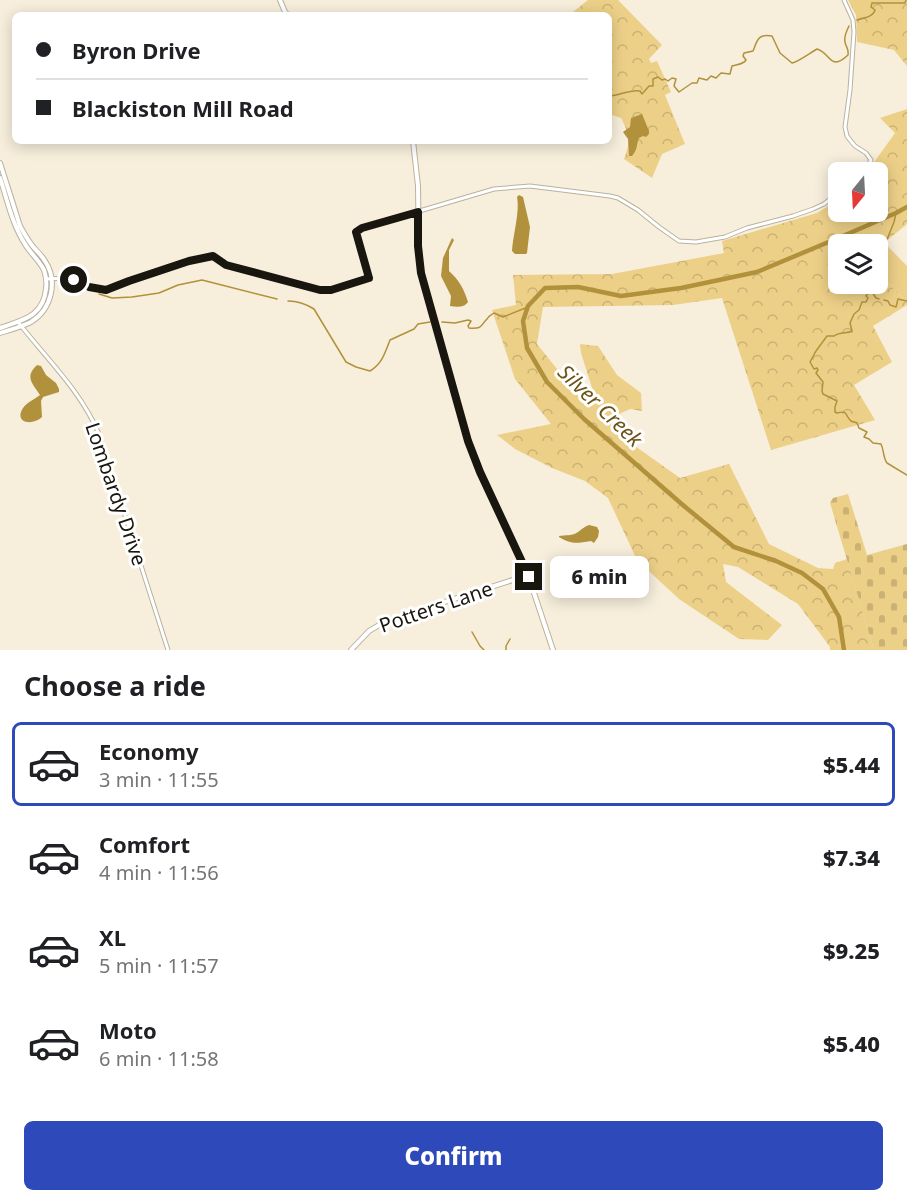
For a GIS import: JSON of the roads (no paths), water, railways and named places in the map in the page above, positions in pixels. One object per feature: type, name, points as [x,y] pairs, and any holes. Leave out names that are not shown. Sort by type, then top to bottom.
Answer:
[{"type":"main road","points":[[413,144],[418,186],[418,246],[421,273],[466,436],[480,472],[528,575],[553,650]]},
{"type":"main road","points":[[0,163],[20,226],[49,269],[45,294],[38,309],[30,317],[0,328]]},
{"type":"main road","points":[[0,178],[18,231],[49,278],[52,290],[44,309],[33,321],[0,333]]},
{"type":"main road","name":"Potters Lane","points":[[351,650],[369,631],[386,621],[528,575]]},
{"type":"street","points":[[844,0],[853,20],[854,32],[845,127],[847,136],[855,146],[866,153],[871,160],[870,162]]},
{"type":"street","points":[[49,278],[67,278],[89,287],[106,290],[189,261],[215,256],[226,265],[256,274],[320,290],[331,290],[369,278],[356,232],[362,228],[494,189],[530,186],[610,196],[624,201],[671,236],[685,242],[708,241],[725,237],[747,228],[793,216],[828,201]]},
{"type":"street","name":"Lombardy Drive","points":[[18,322],[74,391],[93,420],[168,650]]},
{"type":"waterway","points":[[857,20],[872,14],[875,10],[871,7],[872,3],[905,3],[906,0]]},
{"type":"waterway","points":[[612,96],[636,91],[642,94],[649,86],[653,86],[653,79],[658,77],[668,81],[672,78],[676,79],[674,86],[679,92],[692,83],[697,83],[699,78],[707,80],[711,76],[716,78],[721,73],[730,74],[732,66],[745,62],[744,53],[753,51],[758,39],[767,35],[772,36],[780,53],[792,63],[817,49],[834,62],[838,62],[848,55],[845,40],[849,26]]},
{"type":"waterway","name":"Silver Creek","points":[[844,650],[839,617],[823,589],[802,573],[776,561],[734,547],[584,419],[547,382],[527,348],[523,321],[528,306],[545,288],[578,287],[621,296],[681,288],[757,272],[907,207]]},
{"type":"waterway","points":[[888,237],[896,213]]},
{"type":"waterway","points":[[99,294],[112,298],[132,297],[159,293],[178,285],[202,280],[277,299]]},
{"type":"waterway","points":[[868,294],[866,302],[862,302],[850,323],[852,331],[827,336],[810,362],[814,369],[817,368],[816,373],[823,382],[823,394],[837,401],[835,412],[845,413],[851,421],[857,423],[859,428],[867,432],[864,437],[873,443],[881,444],[887,463],[907,475]]},
{"type":"waterway","points":[[873,294],[879,299]]},
{"type":"waterway","points":[[884,300],[896,307],[898,299],[907,301]]},
{"type":"waterway","points":[[288,301],[302,303],[314,309],[346,362],[370,371],[380,362],[390,340],[414,329],[418,324],[430,322]]},
{"type":"waterway","points":[[442,322],[455,323],[468,320],[471,321],[469,328],[477,328],[494,313],[503,317],[528,307]]},
{"type":"waterway","points":[[472,632],[484,650]]},
{"type":"waterway","points":[[506,650],[510,639]]}]
